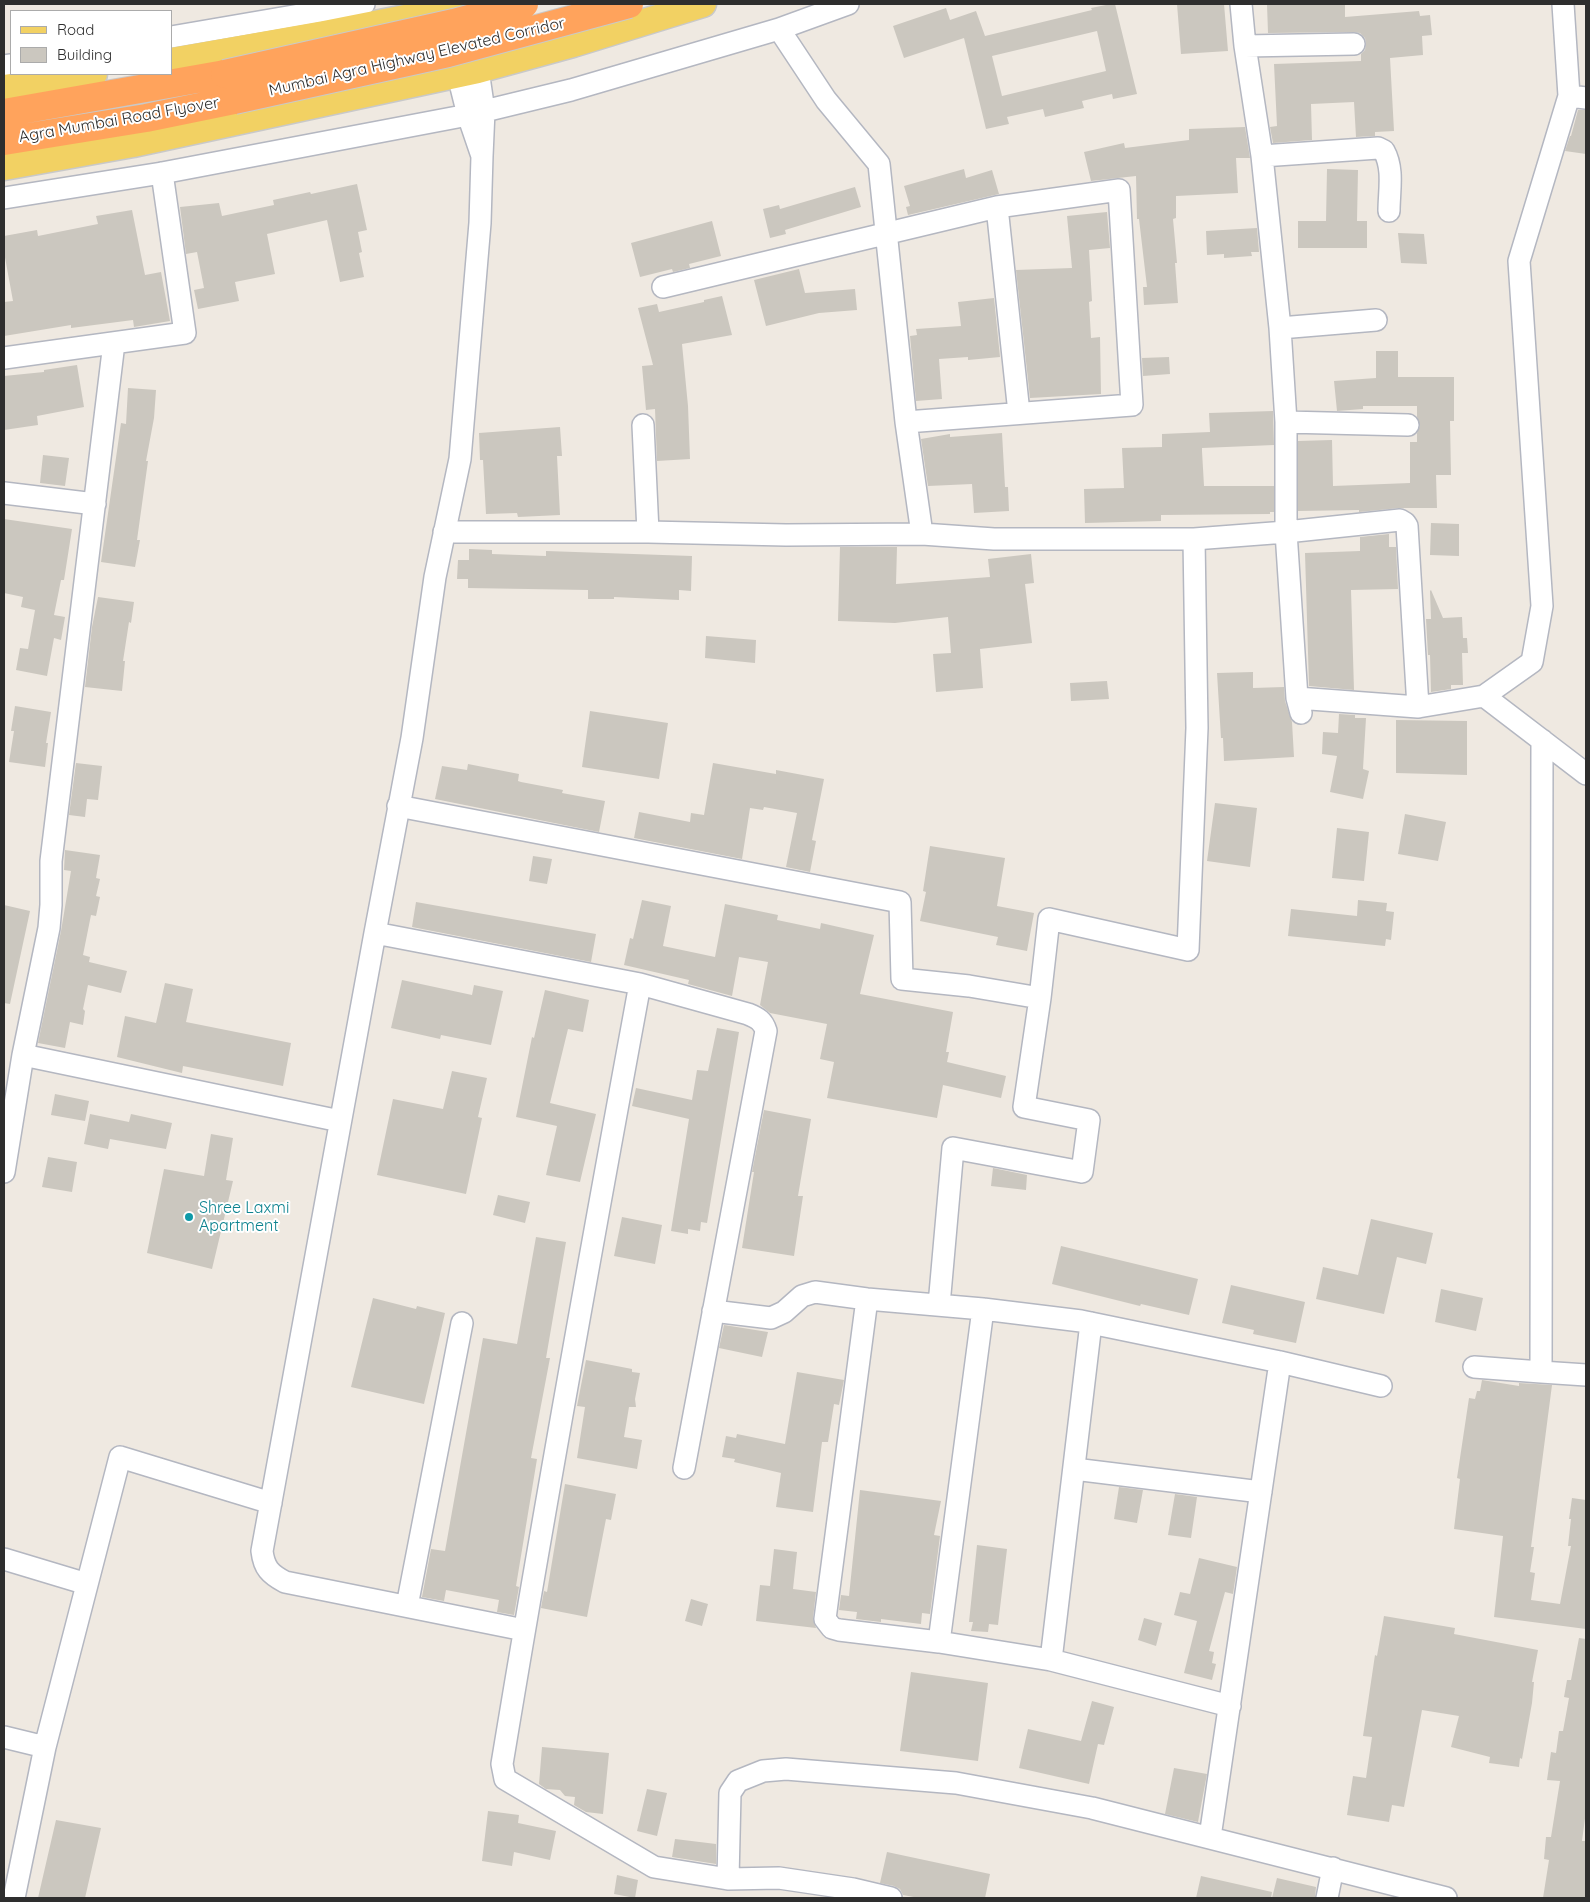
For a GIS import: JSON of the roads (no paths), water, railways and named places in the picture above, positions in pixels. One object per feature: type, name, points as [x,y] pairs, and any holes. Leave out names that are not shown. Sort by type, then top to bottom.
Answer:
[{"type":"highway","name":"Mumbai Agra Highway Elevated Corridor","points":[[225,74],[445,25],[524,4]]},
{"type":"highway","name":"Mumbai Agra Highway Elevated Corridor","points":[[234,100],[448,52],[629,4]]},
{"type":"highway","name":"Agra Mumbai Road Flyover","points":[[4,113],[225,74]]},
{"type":"highway","name":"Agra Mumbai Road Flyover","points":[[4,141],[146,118],[234,100]]},
{"type":"main road","points":[[4,167],[133,144],[468,73],[573,44],[703,4]]},
{"type":"main road","points":[[172,61],[324,34],[467,5],[468,73]]},
{"type":"main road","points":[[4,88],[88,75]]},
{"type":"street","points":[[172,37],[364,4]]},
{"type":"street","points":[[4,198],[162,173],[476,113],[571,90],[779,29],[848,4]]},
{"type":"street","points":[[1240,4],[1244,46],[1262,156],[1280,328],[1286,422],[1286,532],[1299,706],[1418,707],[1484,696],[1532,662],[1542,606],[1519,261],[1578,97],[1563,4]]},
{"type":"street","points":[[779,29],[826,100],[879,164],[906,422],[922,534]]},
{"type":"street","points":[[1244,46],[1354,44]]},
{"type":"street","points":[[468,73],[482,156],[480,223],[460,459],[435,577],[412,738],[374,933],[262,1551],[266,1569],[273,1576],[285,1582],[524,1630]]},
{"type":"street","points":[[1262,156],[1378,148],[1384,150],[1388,158],[1390,170],[1389,211]]},
{"type":"street","points":[[4,358],[186,333],[162,173]]},
{"type":"street","points":[[663,287],[997,207],[1119,190],[1132,405],[906,422]]},
{"type":"street","points":[[997,207],[1019,413]]},
{"type":"street","points":[[1280,328],[1376,320]]},
{"type":"street","points":[[4,1172],[23,1055],[48,928],[51,905],[51,861],[114,343]]},
{"type":"street","points":[[1286,422],[1408,426]]},
{"type":"street","points":[[643,424],[648,532]]},
{"type":"street","points":[[4,493],[95,504]]},
{"type":"street","points":[[444,532],[648,532],[786,535],[922,534],[994,539],[1194,539],[1400,520],[1407,526],[1418,707]]},
{"type":"street","points":[[938,1305],[953,1148],[1082,1172],[1089,1120],[1024,1107],[1049,919],[1188,950],[1197,728],[1194,539]]},
{"type":"street","points":[[1484,696],[1586,774]]},
{"type":"street","points":[[1541,1372],[1542,740]]},
{"type":"street","points":[[398,806],[900,902],[902,979],[969,986],[1040,998]]},
{"type":"street","points":[[374,933],[640,984],[748,1014],[759,1018],[764,1024],[766,1031],[684,1468]]},
{"type":"street","points":[[640,984],[561,1415],[524,1630],[502,1764],[505,1779],[654,1867],[728,1879],[779,1878],[853,1889],[891,1898]]},
{"type":"street","points":[[23,1055],[340,1121]]},
{"type":"street","points":[[713,1311],[771,1318],[784,1312],[802,1296],[815,1292],[867,1299],[984,1309],[1091,1323],[1280,1362],[1381,1386]]},
{"type":"street","points":[[867,1299],[825,1619],[828,1624],[839,1630],[939,1642],[1051,1660],[1230,1706]]},
{"type":"street","points":[[939,1642],[984,1309]]},
{"type":"street","points":[[407,1606],[462,1323]]},
{"type":"street","points":[[1051,1660],[1091,1323]]},
{"type":"street","points":[[1210,1837],[1280,1362]]},
{"type":"street","points":[[1474,1367],[1586,1375]]},
{"type":"street","points":[[14,1898],[44,1747],[120,1456],[271,1503]]},
{"type":"street","points":[[1074,1469],[1261,1492]]},
{"type":"street","points":[[4,1559],[87,1584]]},
{"type":"street","points":[[4,1737],[44,1747]]},
{"type":"street","points":[[728,1879],[730,1793],[738,1781],[763,1771],[802,1770],[956,1783],[1092,1808],[1446,1898]]},
{"type":"street","points":[[1327,1898],[1333,1868]]},
{"type":"place","name":"Shree Laxmi Apartment","points":[[189,1217]]}]
